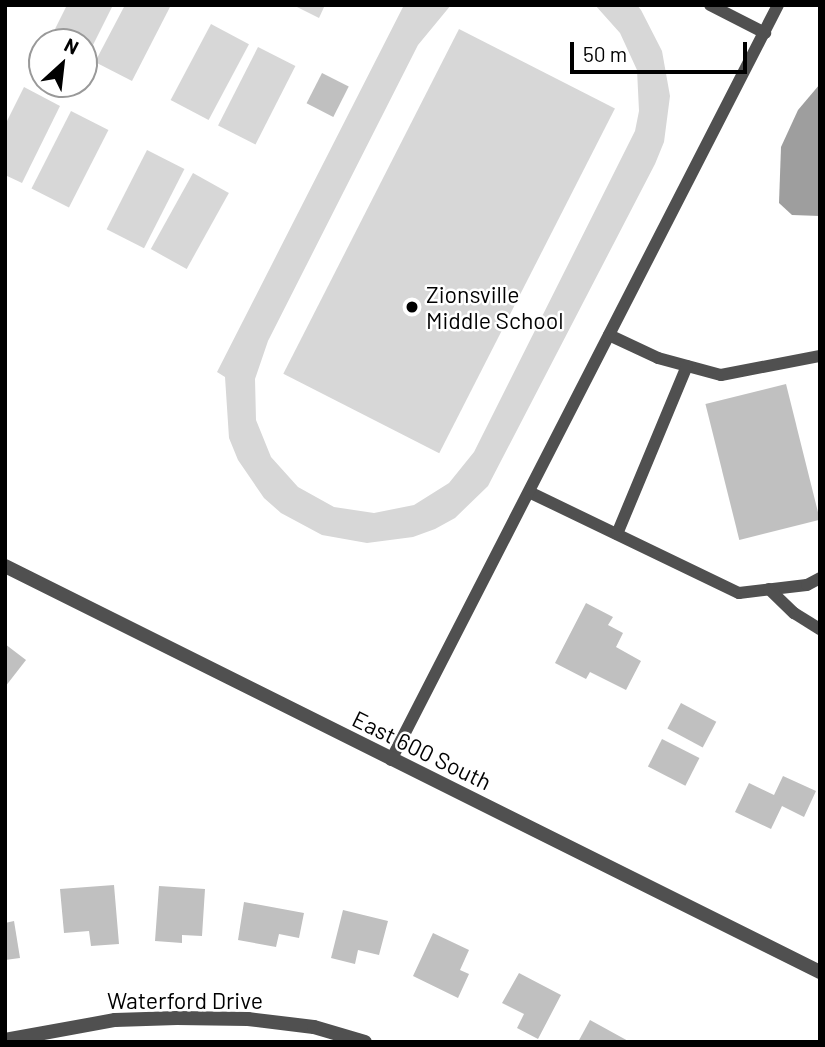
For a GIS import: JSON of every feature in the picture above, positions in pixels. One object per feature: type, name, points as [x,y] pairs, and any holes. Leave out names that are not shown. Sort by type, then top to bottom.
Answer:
[{"type":"street","name":"East 600 South","points":[[5,566],[820,972]]},
{"type":"street","name":"Waterford Drive","points":[[5,1041],[115,1020],[177,1018],[248,1019],[314,1027],[365,1042]]},
{"type":"lane","points":[[710,5],[765,33]]},
{"type":"lane","points":[[391,760],[778,5]]},
{"type":"lane","points":[[610,335],[658,358],[721,375],[820,356]]},
{"type":"lane","points":[[617,534],[687,366]]},
{"type":"lane","points":[[529,492],[739,593],[807,584],[820,578]]},
{"type":"lane","points":[[769,589],[793,613],[820,629]]},
{"type":"shaded area","points":[[67,5],[113,5],[98,35],[98,28],[56,28]]},
{"type":"shaded area","points":[[125,5],[171,5],[132,81],[98,64],[98,56]]},
{"type":"shaded area","points":[[293,5],[325,5],[319,18]]},
{"type":"shaded area","points":[[404,5],[451,5],[418,45],[268,341],[255,379],[256,420],[271,457],[298,487],[334,507],[374,513],[414,505],[449,483],[474,452],[635,131],[639,111],[637,70],[620,33],[595,5],[637,5],[662,51],[670,96],[664,142],[655,164],[488,486],[455,518],[435,529],[413,537],[367,543],[322,535],[281,513],[264,498],[238,460],[229,438],[225,377],[217,372]]},
{"type":"shaded area","points":[[211,24],[249,44],[209,120],[171,100]]},
{"type":"shaded area","points":[[459,29],[615,108],[439,453],[283,374]]},
{"type":"shaded area","points":[[258,47],[295,66],[255,144],[218,125]]},
{"type":"shaded area","points":[[820,84],[820,216],[792,215],[779,203],[781,147],[798,110]]},
{"type":"shaded area","points":[[24,87],[28,89],[28,98],[45,98],[60,106],[22,183],[5,175],[5,125]]},
{"type":"shaded area","points":[[71,111],[108,130],[69,208],[32,189]]},
{"type":"shaded area","points":[[147,150],[184,169],[144,248],[107,229]]},
{"type":"shaded area","points":[[193,173],[229,193],[187,269],[151,249]]},
{"type":"building","points":[[322,73],[349,87],[333,117],[307,103]]},
{"type":"building","points":[[786,384],[820,520],[739,540],[705,404]]},
{"type":"building","points":[[586,603],[613,617],[608,625],[623,633],[616,647],[641,661],[626,690],[590,672],[586,679],[555,663]]},
{"type":"building","points":[[5,644],[26,660],[5,687]]},
{"type":"building","points":[[681,703],[716,722],[703,747],[667,729]]},
{"type":"building","points":[[662,739],[699,758],[685,786],[648,767]]},
{"type":"building","points":[[783,776],[816,791],[804,817],[782,806],[771,829],[735,812],[749,783],[774,795]]},
{"type":"building","points":[[114,885],[119,944],[91,946],[89,931],[64,933],[60,889]]},
{"type":"building","points":[[159,886],[205,889],[202,936],[182,935],[182,943],[155,941]]},
{"type":"building","points":[[244,902],[304,913],[299,938],[279,934],[276,947],[238,940]]},
{"type":"building","points":[[343,910],[388,921],[379,955],[358,950],[355,964],[331,958]]},
{"type":"building","points":[[14,921],[20,958],[5,960],[5,923]]},
{"type":"building","points":[[433,933],[469,950],[460,970],[469,974],[458,998],[413,976]]},
{"type":"building","points":[[519,973],[561,995],[538,1039],[517,1028],[524,1014],[502,1003]]},
{"type":"building","points":[[590,1020],[630,1042],[578,1042]]},
{"type":"place","name":"Zionsville Middle School","points":[[412,307]]}]
